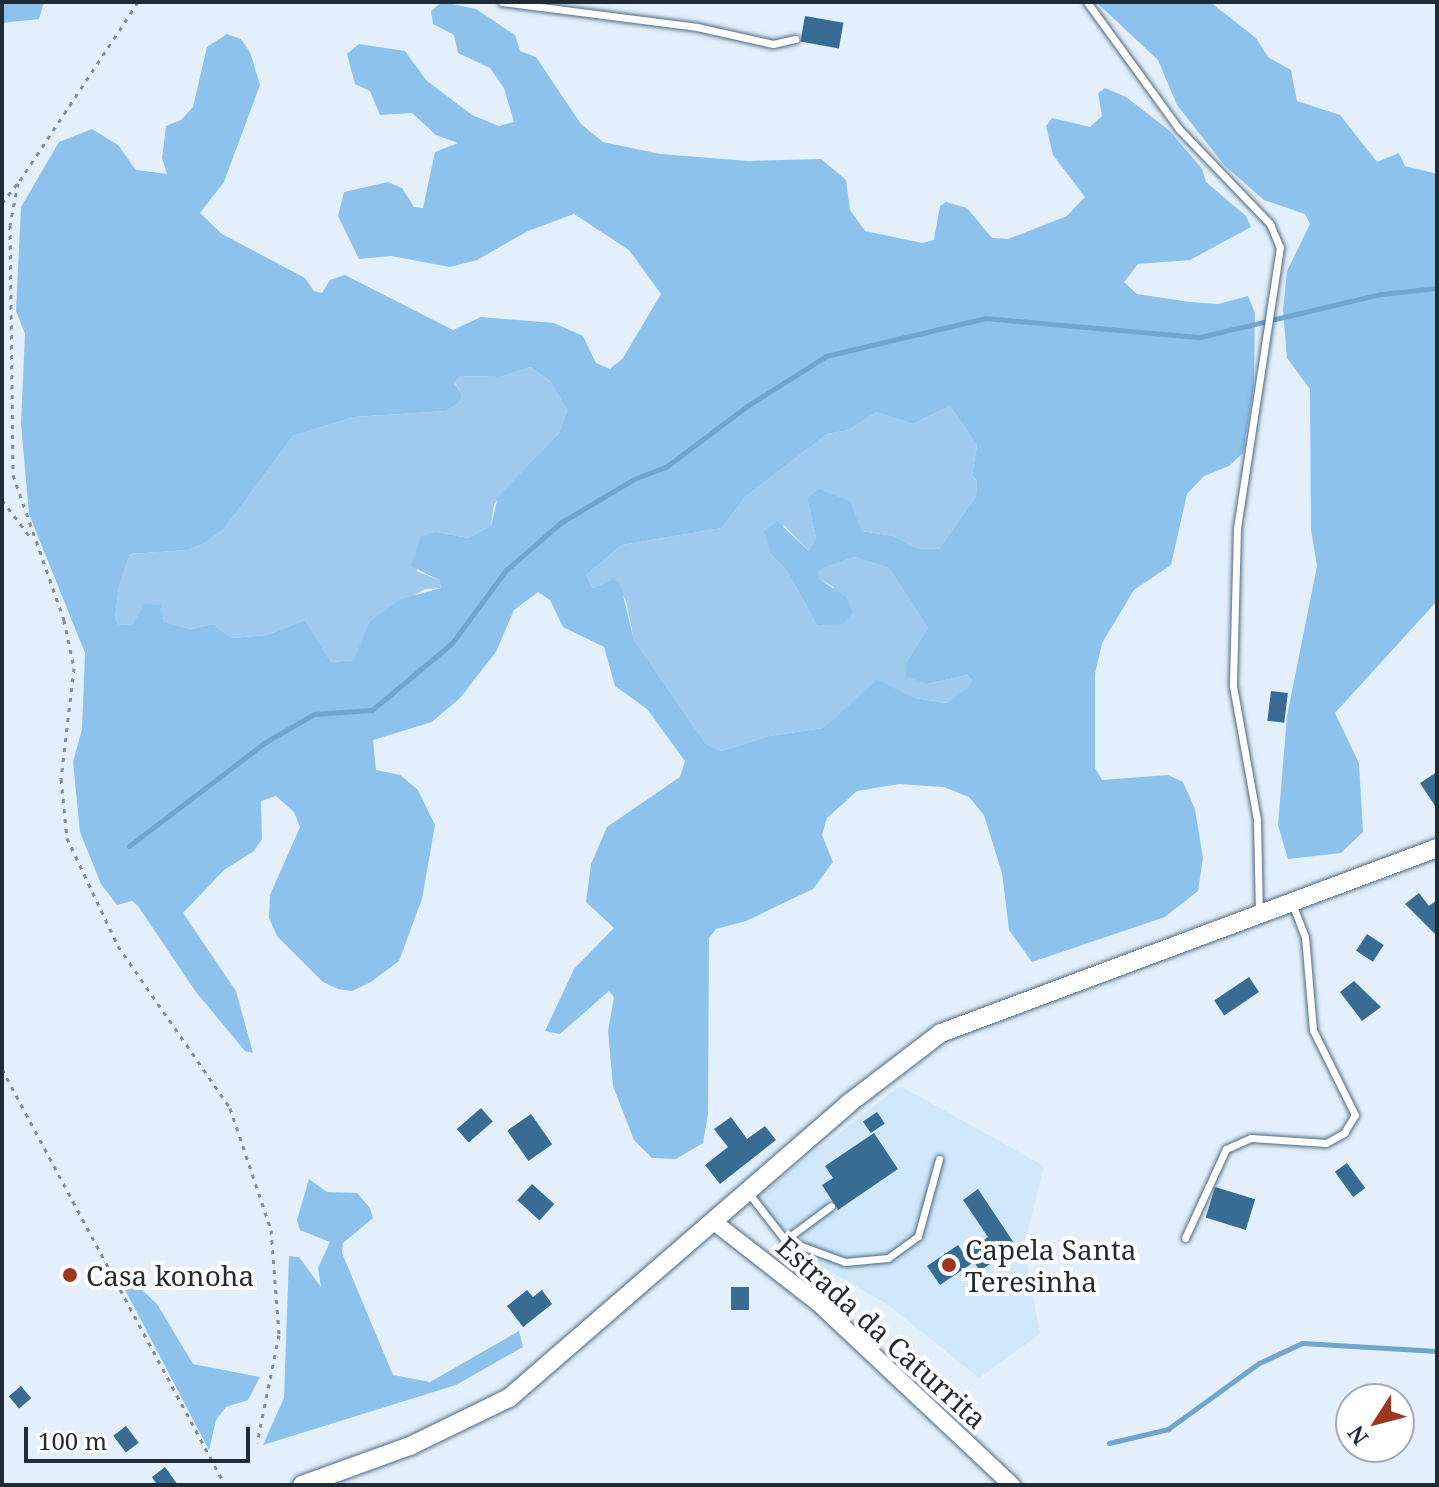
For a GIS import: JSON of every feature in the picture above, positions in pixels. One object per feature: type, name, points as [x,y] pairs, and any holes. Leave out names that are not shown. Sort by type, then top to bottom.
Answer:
[{"type":"main road","points":[[302,1485],[410,1446],[509,1398],[897,1063],[941,1033],[1437,848]]},
{"type":"street","name":"Estrada da Caturrita","points":[[714,1222],[818,1303],[1012,1485]]},
{"type":"lane","points":[[502,2],[681,24],[773,44],[795,39]]},
{"type":"lane","points":[[1087,2],[1179,129],[1270,224],[1280,247],[1237,529],[1233,686],[1257,820],[1259,912]]},
{"type":"lane","points":[[1185,1238],[1226,1149],[1251,1138],[1326,1143],[1344,1133],[1355,1115],[1313,1030],[1305,937],[1291,901]]},
{"type":"lane","points":[[747,1190],[785,1240],[845,1262],[888,1258],[918,1236],[939,1159]]},
{"type":"lane","points":[[785,1240],[831,1206]]},
{"type":"path","points":[[2,203],[138,2]]},
{"type":"path","points":[[18,183],[10,225],[13,475],[32,540],[64,620],[74,668],[61,779],[67,838],[118,946],[230,1108],[271,1230],[279,1335],[257,1443]]},
{"type":"path","points":[[2,500],[32,540]]},
{"type":"path","points":[[2,1069],[225,1485]]},
{"type":"shaded area","points":[[2,2],[44,2],[39,19],[2,23]]},
{"type":"shaded area","points":[[442,2],[476,9],[515,35],[520,51],[536,57],[581,124],[603,142],[660,154],[748,161],[821,159],[846,180],[850,210],[865,231],[922,243],[934,240],[940,206],[946,202],[967,208],[992,238],[1008,239],[1067,216],[1085,197],[1053,155],[1046,126],[1052,118],[1090,127],[1102,116],[1098,93],[1105,88],[1126,97],[1170,131],[1202,169],[1206,182],[1246,216],[1251,227],[1190,260],[1138,264],[1124,282],[1137,294],[1190,302],[1218,304],[1248,296],[1255,313],[1254,385],[1243,453],[1229,466],[1204,476],[1187,494],[1171,565],[1134,590],[1102,643],[1095,674],[1095,768],[1102,780],[1168,775],[1183,782],[1195,809],[1203,858],[1198,891],[1165,917],[1032,962],[1009,930],[1002,873],[984,815],[969,797],[944,787],[899,784],[857,791],[827,818],[822,835],[833,862],[813,889],[746,921],[716,929],[709,938],[708,1114],[703,1143],[676,1159],[652,1158],[634,1140],[613,1086],[608,1031],[614,997],[609,991],[560,1034],[545,1031],[574,969],[614,928],[586,902],[591,864],[607,827],[680,777],[685,761],[647,709],[615,686],[604,647],[563,627],[550,600],[538,592],[514,610],[496,652],[460,698],[432,722],[373,740],[376,770],[400,775],[418,790],[435,825],[422,899],[399,961],[371,982],[352,991],[338,989],[323,982],[277,936],[269,918],[270,895],[300,827],[294,812],[276,796],[261,801],[262,839],[254,851],[224,870],[183,913],[236,991],[253,1053],[245,1051],[196,992],[138,906],[132,901],[117,905],[101,884],[80,832],[73,762],[82,729],[85,653],[29,514],[21,424],[25,334],[16,311],[21,207],[59,142],[92,129],[118,145],[136,170],[167,174],[162,158],[166,126],[181,120],[193,107],[207,47],[227,34],[241,39],[250,52],[260,85],[224,182],[200,213],[222,234],[305,278],[314,291],[322,293],[330,280],[345,275],[453,330],[481,317],[554,323],[583,336],[596,363],[610,369],[623,358],[661,294],[629,250],[574,214],[528,231],[477,260],[450,267],[391,256],[359,259],[338,216],[344,192],[388,182],[402,188],[414,207],[423,208],[435,152],[458,143],[436,135],[412,113],[380,115],[370,91],[355,84],[347,54],[359,44],[405,51],[427,81],[472,115],[499,126],[514,122],[504,88],[490,68],[458,53],[454,35],[433,24],[431,11]],"holes":[[[531,367],[550,381],[567,410],[559,433],[498,497],[491,526],[468,538],[437,532],[421,536],[411,566],[439,580],[441,588],[401,599],[369,622],[354,660],[331,662],[305,620],[267,635],[231,638],[213,624],[191,629],[163,622],[161,605],[145,604],[133,624],[119,625],[115,618],[119,586],[130,554],[188,550],[224,529],[293,436],[354,417],[446,411],[459,403],[462,395],[454,382],[460,376],[500,377]],[[950,406],[977,445],[972,475],[977,481],[976,496],[939,549],[915,548],[894,536],[862,531],[850,502],[819,489],[807,498],[816,538],[809,551],[777,521],[764,531],[771,554],[787,571],[817,625],[843,624],[853,612],[846,597],[819,579],[818,570],[854,557],[889,568],[928,628],[907,661],[906,676],[927,684],[967,675],[972,680],[969,687],[947,703],[915,698],[877,680],[823,728],[769,736],[722,751],[706,744],[634,640],[620,583],[613,579],[593,588],[586,575],[622,545],[722,528],[745,497],[827,434],[849,430],[876,412],[913,424]]]},
{"type":"shaded area","points":[[1096,2],[1210,2],[1256,38],[1268,57],[1291,70],[1297,101],[1340,115],[1377,162],[1399,153],[1405,166],[1437,174],[1437,601],[1335,713],[1359,763],[1363,832],[1341,853],[1288,859],[1278,825],[1287,716],[1317,566],[1311,530],[1310,389],[1287,358],[1283,310],[1287,271],[1310,224],[1305,214],[1264,200],[1225,166],[1177,105],[1158,60]]},
{"type":"shaded area","points":[[531,367],[550,381],[567,410],[559,433],[494,504],[491,526],[468,538],[437,532],[416,571],[439,580],[441,588],[425,589],[369,622],[355,660],[331,662],[305,620],[267,635],[231,638],[213,624],[191,629],[162,622],[161,605],[133,624],[119,625],[115,618],[119,586],[130,554],[188,550],[224,529],[293,436],[354,417],[446,411],[459,403],[462,395],[454,381],[460,376],[500,377]]},
{"type":"shaded area","points":[[950,406],[977,445],[972,475],[977,481],[976,496],[939,549],[915,548],[894,536],[862,531],[852,517],[807,498],[816,538],[809,551],[784,525],[771,554],[787,571],[817,625],[834,587],[818,579],[817,570],[854,557],[889,568],[928,628],[907,661],[927,684],[967,675],[972,680],[969,687],[948,703],[915,698],[877,681],[823,728],[769,736],[722,751],[706,744],[634,640],[626,601],[613,579],[593,588],[586,575],[622,545],[722,528],[745,497],[827,434],[849,430],[876,412],[913,424]]},
{"type":"shaded area","points":[[900,1086],[1044,1166],[1024,1246],[1040,1334],[979,1378],[887,1304],[782,1244],[752,1200]]},
{"type":"shaded area","points":[[309,1179],[327,1192],[357,1193],[370,1208],[373,1218],[343,1243],[342,1253],[393,1375],[430,1382],[519,1331],[523,1347],[456,1385],[263,1445],[284,1398],[289,1256],[299,1257],[321,1287],[318,1268],[330,1242],[300,1230],[297,1220]]},
{"type":"shaded area","points":[[121,1282],[142,1290],[157,1304],[193,1364],[260,1377],[248,1400],[226,1407],[216,1420],[209,1450]]},
{"type":"building","points":[[805,16],[843,23],[839,48],[800,42]]},
{"type":"building","points":[[1271,691],[1288,693],[1284,723],[1267,721]]},
{"type":"building","points":[[1437,772],[1437,809],[1420,783]]},
{"type":"building","points":[[1419,893],[1429,906],[1437,900],[1437,936],[1405,904]]},
{"type":"building","points":[[1367,934],[1384,945],[1373,962],[1356,951]]},
{"type":"building","points":[[1249,977],[1259,992],[1224,1015],[1214,1000]]},
{"type":"building","points":[[1354,981],[1381,1007],[1362,1021],[1340,992]]},
{"type":"building","points":[[481,1108],[493,1122],[469,1143],[457,1129]]},
{"type":"building","points":[[877,1112],[885,1124],[871,1133],[863,1122]]},
{"type":"building","points":[[531,1114],[552,1144],[528,1161],[507,1131]]},
{"type":"building","points":[[731,1117],[747,1139],[765,1126],[776,1140],[720,1184],[705,1165],[728,1147],[714,1129]]},
{"type":"building","points":[[874,1133],[898,1169],[838,1210],[822,1185],[833,1178],[825,1166]]},
{"type":"building","points":[[1347,1163],[1365,1188],[1353,1197],[1335,1172]]},
{"type":"building","points":[[532,1184],[554,1204],[540,1220],[517,1200]]},
{"type":"building","points":[[1215,1187],[1255,1199],[1246,1230],[1206,1218]]},
{"type":"building","points":[[978,1189],[1016,1246],[980,1271],[974,1262],[940,1285],[927,1266],[958,1245],[964,1254],[988,1237],[963,1200]]},
{"type":"building","points":[[731,1287],[749,1287],[749,1310],[731,1310]]},
{"type":"building","points":[[527,1290],[533,1297],[542,1290],[552,1304],[523,1327],[507,1306]]},
{"type":"building","points":[[21,1386],[31,1398],[19,1409],[9,1396]]},
{"type":"building","points":[[126,1426],[139,1443],[126,1452],[113,1436]]},
{"type":"building","points":[[165,1467],[178,1485],[157,1485],[152,1477]]},
{"type":"waterway","points":[[129,846],[264,743],[314,714],[372,710],[452,643],[506,570],[560,523],[634,479],[666,467],[747,406],[826,356],[985,318],[1200,337],[1381,294],[1437,288]]},
{"type":"waterway","points":[[1109,1443],[1168,1429],[1259,1363],[1302,1343],[1437,1351]]},
{"type":"place","name":"Capela Santa Teresinha","points":[[949,1265]]},
{"type":"place","name":"Casa konoha","points":[[70,1275]]}]
